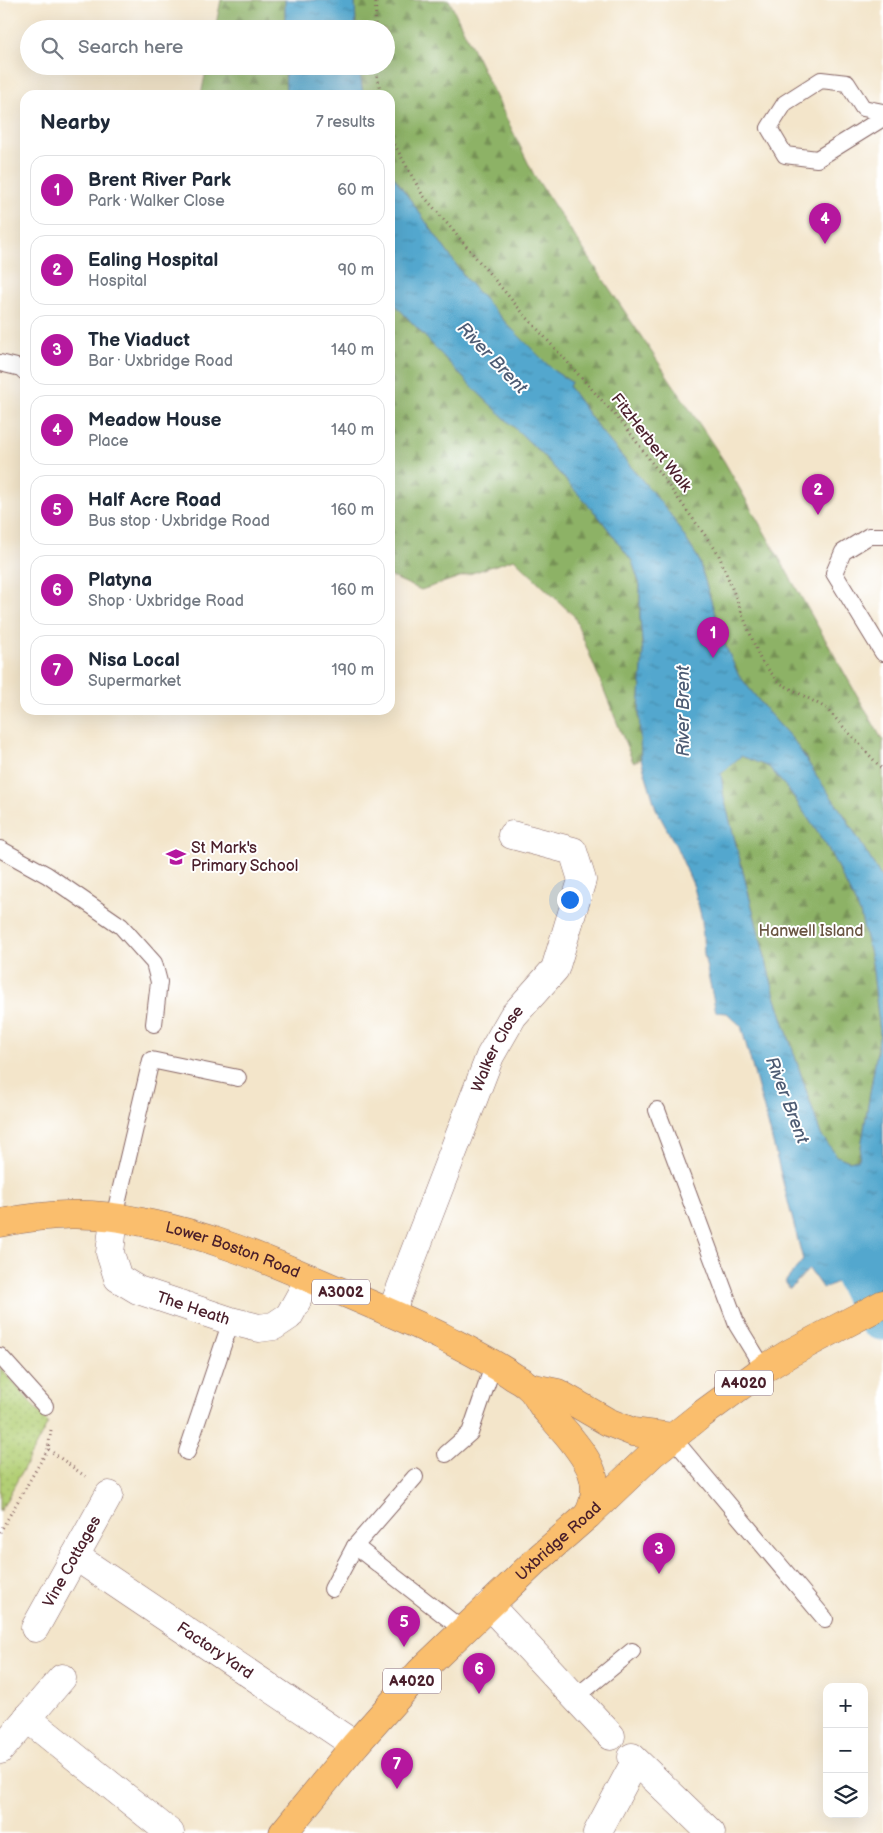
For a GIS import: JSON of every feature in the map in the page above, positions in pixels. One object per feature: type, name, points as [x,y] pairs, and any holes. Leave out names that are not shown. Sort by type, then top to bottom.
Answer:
[{"type":"main road","name":"Lower Boston Road","points":[[0,1222],[58,1214],[86,1214],[114,1217],[202,1237],[238,1249],[310,1278],[390,1313],[494,1363],[529,1387],[544,1408],[583,1453],[592,1472],[596,1496],[588,1515]]},
{"type":"main road","name":"Uxbridge Road","points":[[283,1833],[355,1745],[421,1671],[489,1605],[672,1437],[764,1369],[790,1353],[883,1304]]},
{"type":"main road","name":"Lower Boston Road","points":[[529,1387],[558,1393],[608,1422],[633,1432],[672,1437]]},
{"type":"street","name":"Walker Close","points":[[390,1313],[490,1056],[513,1016],[555,969],[582,880],[573,851],[512,835]]},
{"type":"street","name":"The Heath","points":[[114,1217],[110,1254],[118,1278],[138,1290],[232,1321],[259,1328],[274,1326],[289,1316],[310,1278]]},
{"type":"street","name":"Vine Cottages","points":[[35,1628],[109,1495]]},
{"type":"street","name":"Factory Yard","points":[[75,1556],[355,1745]]},
{"type":"street","points":[[489,1605],[611,1736]]},
{"type":"street","points":[[0,1750],[62,1678]]},
{"type":"street","points":[[27,1718],[170,1833]]},
{"type":"street","points":[[597,1833],[633,1760],[711,1833]]},
{"type":"lane","points":[[883,112],[863,108],[847,83],[820,80],[785,103],[769,128],[785,156],[817,159],[883,118]]},
{"type":"lane","points":[[0,363],[20,368]]},
{"type":"lane","points":[[883,536],[869,536],[843,552],[834,573],[883,652]]},
{"type":"lane","points":[[0,849],[47,875],[121,926],[154,963],[159,982],[154,1024]]},
{"type":"lane","points":[[114,1217],[151,1060],[238,1078]]},
{"type":"lane","points":[[657,1110],[737,1325],[764,1369]]},
{"type":"lane","points":[[187,1452],[232,1321]]},
{"type":"lane","points":[[0,1356],[45,1406]]},
{"type":"lane","points":[[446,1454],[470,1433],[494,1363]]},
{"type":"lane","points":[[672,1437],[825,1618]]},
{"type":"lane","points":[[332,1589],[356,1546],[415,1477]]},
{"type":"lane","points":[[356,1546],[463,1630]]},
{"type":"lane","points":[[576,1697],[632,1651]]},
{"type":"path","points":[[375,20],[376,0]]},
{"type":"path","points":[[376,75],[380,90]]},
{"type":"path","name":"FitzHerbert Walk","points":[[395,146],[422,194],[522,312],[625,426],[718,553],[761,662],[780,683],[826,708],[883,770]]},
{"type":"path","points":[[0,1532],[48,1449],[52,1426],[45,1406]]},
{"type":"path","points":[[48,1449],[109,1495]]},
{"type":"green space","points":[[221,0],[285,0],[285,20],[217,20]]},
{"type":"green space","points":[[355,0],[449,0],[534,175],[724,461],[883,741],[883,880],[844,815],[795,742],[767,711],[738,674],[723,640],[698,558],[668,511],[600,430],[569,387],[571,382],[554,371],[506,323],[467,280],[395,178],[395,90],[362,90],[360,75],[395,75],[395,20],[356,20]]},
{"type":"green space","points":[[205,75],[285,75],[286,90],[202,90]]},
{"type":"green space","points":[[395,304],[469,384],[542,454],[599,517],[632,561],[640,585],[643,653],[639,711],[641,759],[633,762],[574,616],[514,559],[421,590],[395,578]]},
{"type":"green space","name":"Hanwell Island","points":[[741,755],[769,767],[791,793],[828,848],[860,913],[872,963],[880,1033],[859,1159],[849,1161],[837,1156],[821,1135],[775,996],[724,798],[720,774]]},
{"type":"green space","points":[[0,1367],[48,1423],[0,1512]]},
{"type":"water","points":[[285,0],[355,0],[356,20],[285,20]]},
{"type":"water","points":[[285,75],[360,75],[362,90],[286,90]]},
{"type":"water","points":[[395,178],[467,280],[506,323],[554,371],[571,382],[569,387],[600,430],[668,511],[698,558],[723,640],[738,674],[767,711],[795,742],[844,815],[883,880],[883,1257],[823,1289],[809,1269],[790,1289],[785,1282],[803,1260],[767,1120],[741,1026],[727,1013],[716,1012],[704,955],[702,920],[694,887],[676,846],[656,809],[641,759],[639,711],[643,653],[640,585],[632,561],[599,517],[542,454],[469,384],[395,304]],"holes":[[[741,756],[769,767],[791,793],[828,848],[860,913],[872,963],[880,1033],[859,1159],[849,1161],[837,1156],[821,1135],[775,996],[724,798],[721,774]]]},
{"type":"waterway","name":"River Brent","points":[[825,1195],[883,1311]]},
{"type":"place","name":"Meadow House","points":[[825,244]]},
{"type":"place","name":"Ealing Hospital","points":[[818,515]]},
{"type":"place","name":"Brent River Park","points":[[713,658]]},
{"type":"place","name":"St Mark's Primary School","points":[[176,857]]},
{"type":"place","name":"The Viaduct","points":[[659,1574]]},
{"type":"place","name":"Half Acre Road","points":[[404,1647]]},
{"type":"place","name":"Platyna","points":[[479,1694]]},
{"type":"place","name":"Nisa Local","points":[[397,1789]]}]
